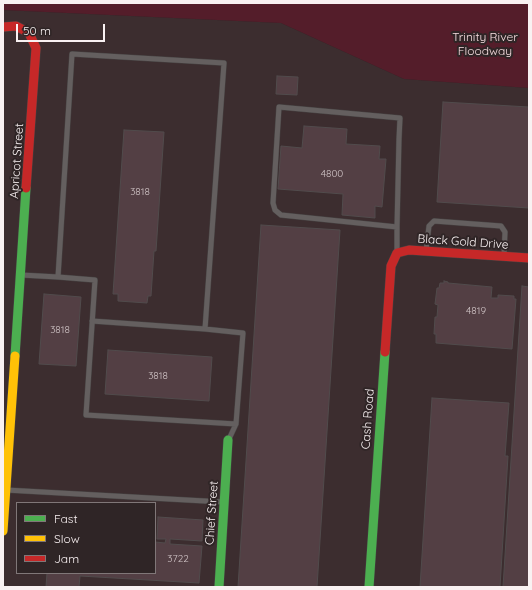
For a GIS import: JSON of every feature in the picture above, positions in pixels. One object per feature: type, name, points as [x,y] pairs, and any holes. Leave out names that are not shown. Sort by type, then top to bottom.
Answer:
[{"type":"street","name":"Apricot Street","points":[[3,27],[16,26],[29,33],[36,48],[3,531]]},
{"type":"street","name":"Black Gold Drive","points":[[397,253],[409,250],[529,258]]},
{"type":"street","name":"Cash Road","points":[[369,587],[391,266],[397,253]]},
{"type":"street","name":"Chief Street","points":[[219,587],[228,440]]},
{"type":"lane","points":[[58,277],[72,54],[224,63],[205,329]]},
{"type":"lane","points":[[397,227],[281,214],[275,210],[273,204],[279,107],[400,118],[397,253]]},
{"type":"lane","points":[[426,252],[429,226],[434,221],[501,226],[505,232],[504,256]]},
{"type":"lane","points":[[21,275],[95,280],[86,414],[236,424]]},
{"type":"lane","points":[[92,321],[243,333],[236,424],[228,440]]},
{"type":"lane","points":[[6,490],[224,502]]},
{"type":"shaded area","points":[[3,10],[281,23],[404,79],[529,88],[529,587],[3,587]]},
{"type":"green space","name":"Trinity River Floodway","points":[[3,3],[529,3],[529,88],[404,79],[281,23],[3,10]]},
{"type":"building","points":[[277,76],[298,77],[297,95],[276,94]]},
{"type":"building","points":[[443,102],[529,107],[529,208],[437,202]]},
{"type":"building","points":[[304,126],[347,129],[346,144],[380,146],[379,159],[386,159],[382,207],[375,206],[375,218],[342,215],[343,194],[278,189],[281,146],[302,148]]},
{"type":"building","points":[[124,130],[164,132],[156,251],[154,251],[151,296],[148,296],[147,303],[118,301],[118,294],[113,294]]},
{"type":"building","points":[[261,225],[340,230],[317,587],[238,587]]},
{"type":"building","points":[[444,281],[448,283],[492,287],[491,298],[498,298],[498,295],[514,296],[514,299],[516,299],[512,349],[436,343],[436,334],[434,334],[435,317],[437,317],[438,305],[435,304],[437,288],[439,288],[440,283],[444,283]]},
{"type":"building","points":[[522,286],[529,287],[529,587],[503,587]]},
{"type":"building","points":[[44,294],[81,297],[76,366],[39,364]]},
{"type":"building","points":[[108,350],[212,357],[209,401],[105,394]]},
{"type":"building","points":[[432,398],[509,403],[505,456],[508,456],[500,587],[420,587]]},
{"type":"building","points":[[158,517],[203,520],[202,541],[170,539],[170,544],[202,546],[199,583],[80,576],[79,587],[46,587],[47,574],[156,574],[156,542],[165,543],[166,539],[157,539]]},
{"type":"traffic: fast","points":[[15,356],[26,188]]},
{"type":"traffic: fast","points":[[369,587],[385,352]]},
{"type":"traffic: fast","points":[[219,587],[228,440]]},
{"type":"traffic: slow","points":[[3,531],[15,356]]},
{"type":"traffic: jam","points":[[3,27],[16,26],[29,33],[36,48],[26,188]]},
{"type":"traffic: jam","points":[[385,352],[391,266],[397,253],[409,250],[529,258]]}]
